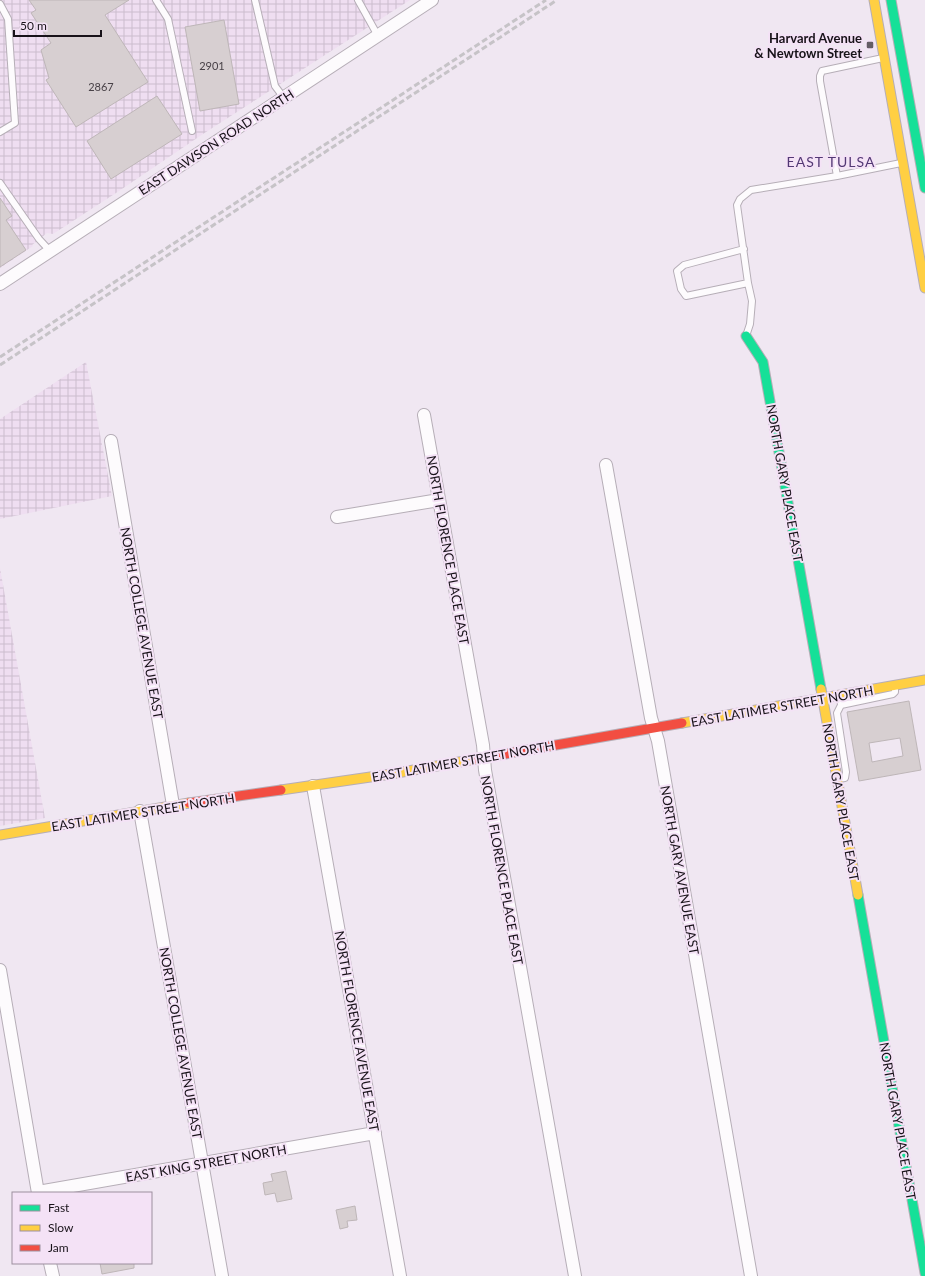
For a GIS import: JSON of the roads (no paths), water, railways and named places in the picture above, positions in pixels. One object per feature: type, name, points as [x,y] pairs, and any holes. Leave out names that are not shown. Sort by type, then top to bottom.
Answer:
[{"type":"street","name":"EAST DAWSON ROAD NORTH","points":[[0,284],[432,0]]},
{"type":"street","points":[[874,0],[925,288]]},
{"type":"street","points":[[892,0],[919,137],[920,159],[925,188]]},
{"type":"street","points":[[903,163],[920,159]]},
{"type":"street","name":"NORTH GARY PLACE EAST","points":[[746,336],[764,362],[822,699],[838,779],[925,1274]]},
{"type":"street","name":"NORTH FLORENCE PLACE EAST","points":[[424,415],[483,745],[484,770],[575,1276]]},
{"type":"street","name":"NORTH COLLEGE AVENUE EAST","points":[[111,441],[173,805]]},
{"type":"street","name":"NORTH GARY AVENUE EAST","points":[[606,465],[650,711],[658,741],[751,1276]]},
{"type":"street","points":[[337,517],[439,500]]},
{"type":"street","name":"EAST LATIMER STREET NORTH","points":[[0,835],[173,805],[391,774],[822,699],[840,700],[894,686],[925,680]]},
{"type":"street","name":"NORTH FLORENCE AVENUE EAST","points":[[313,786],[400,1276]]},
{"type":"street","name":"NORTH COLLEGE AVENUE EAST","points":[[140,811],[222,1276]]},
{"type":"street","points":[[0,970],[38,1192]]},
{"type":"street","name":"EAST KING STREET NORTH","points":[[38,1192],[375,1133]]},
{"type":"street","points":[[50,1264],[53,1276]]},
{"type":"lane","points":[[156,0],[168,19],[192,131]]},
{"type":"lane","points":[[255,0],[275,86],[284,98]]},
{"type":"lane","points":[[358,0],[378,36]]},
{"type":"lane","points":[[0,4],[8,19],[15,123],[0,132]]},
{"type":"lane","points":[[837,176],[820,76],[822,71],[884,58]]},
{"type":"lane","points":[[746,336],[750,324],[752,301],[737,205],[740,199],[751,190],[837,176],[903,163]]},
{"type":"lane","points":[[0,183],[39,239],[50,251]]},
{"type":"lane","points":[[744,249],[684,265],[677,271],[680,289],[686,296],[748,283]]},
{"type":"lane","points":[[838,779],[845,778],[846,772],[837,713],[840,700]]},
{"type":"railway","points":[[0,357],[546,0]]},
{"type":"railway","points":[[0,365],[557,0]]},
{"type":"place","name":"Harvard Avenue & Newtown Street","points":[[870,45]]},
{"type":"district","name":"EAST TULSA","points":[[831,162]]}]
